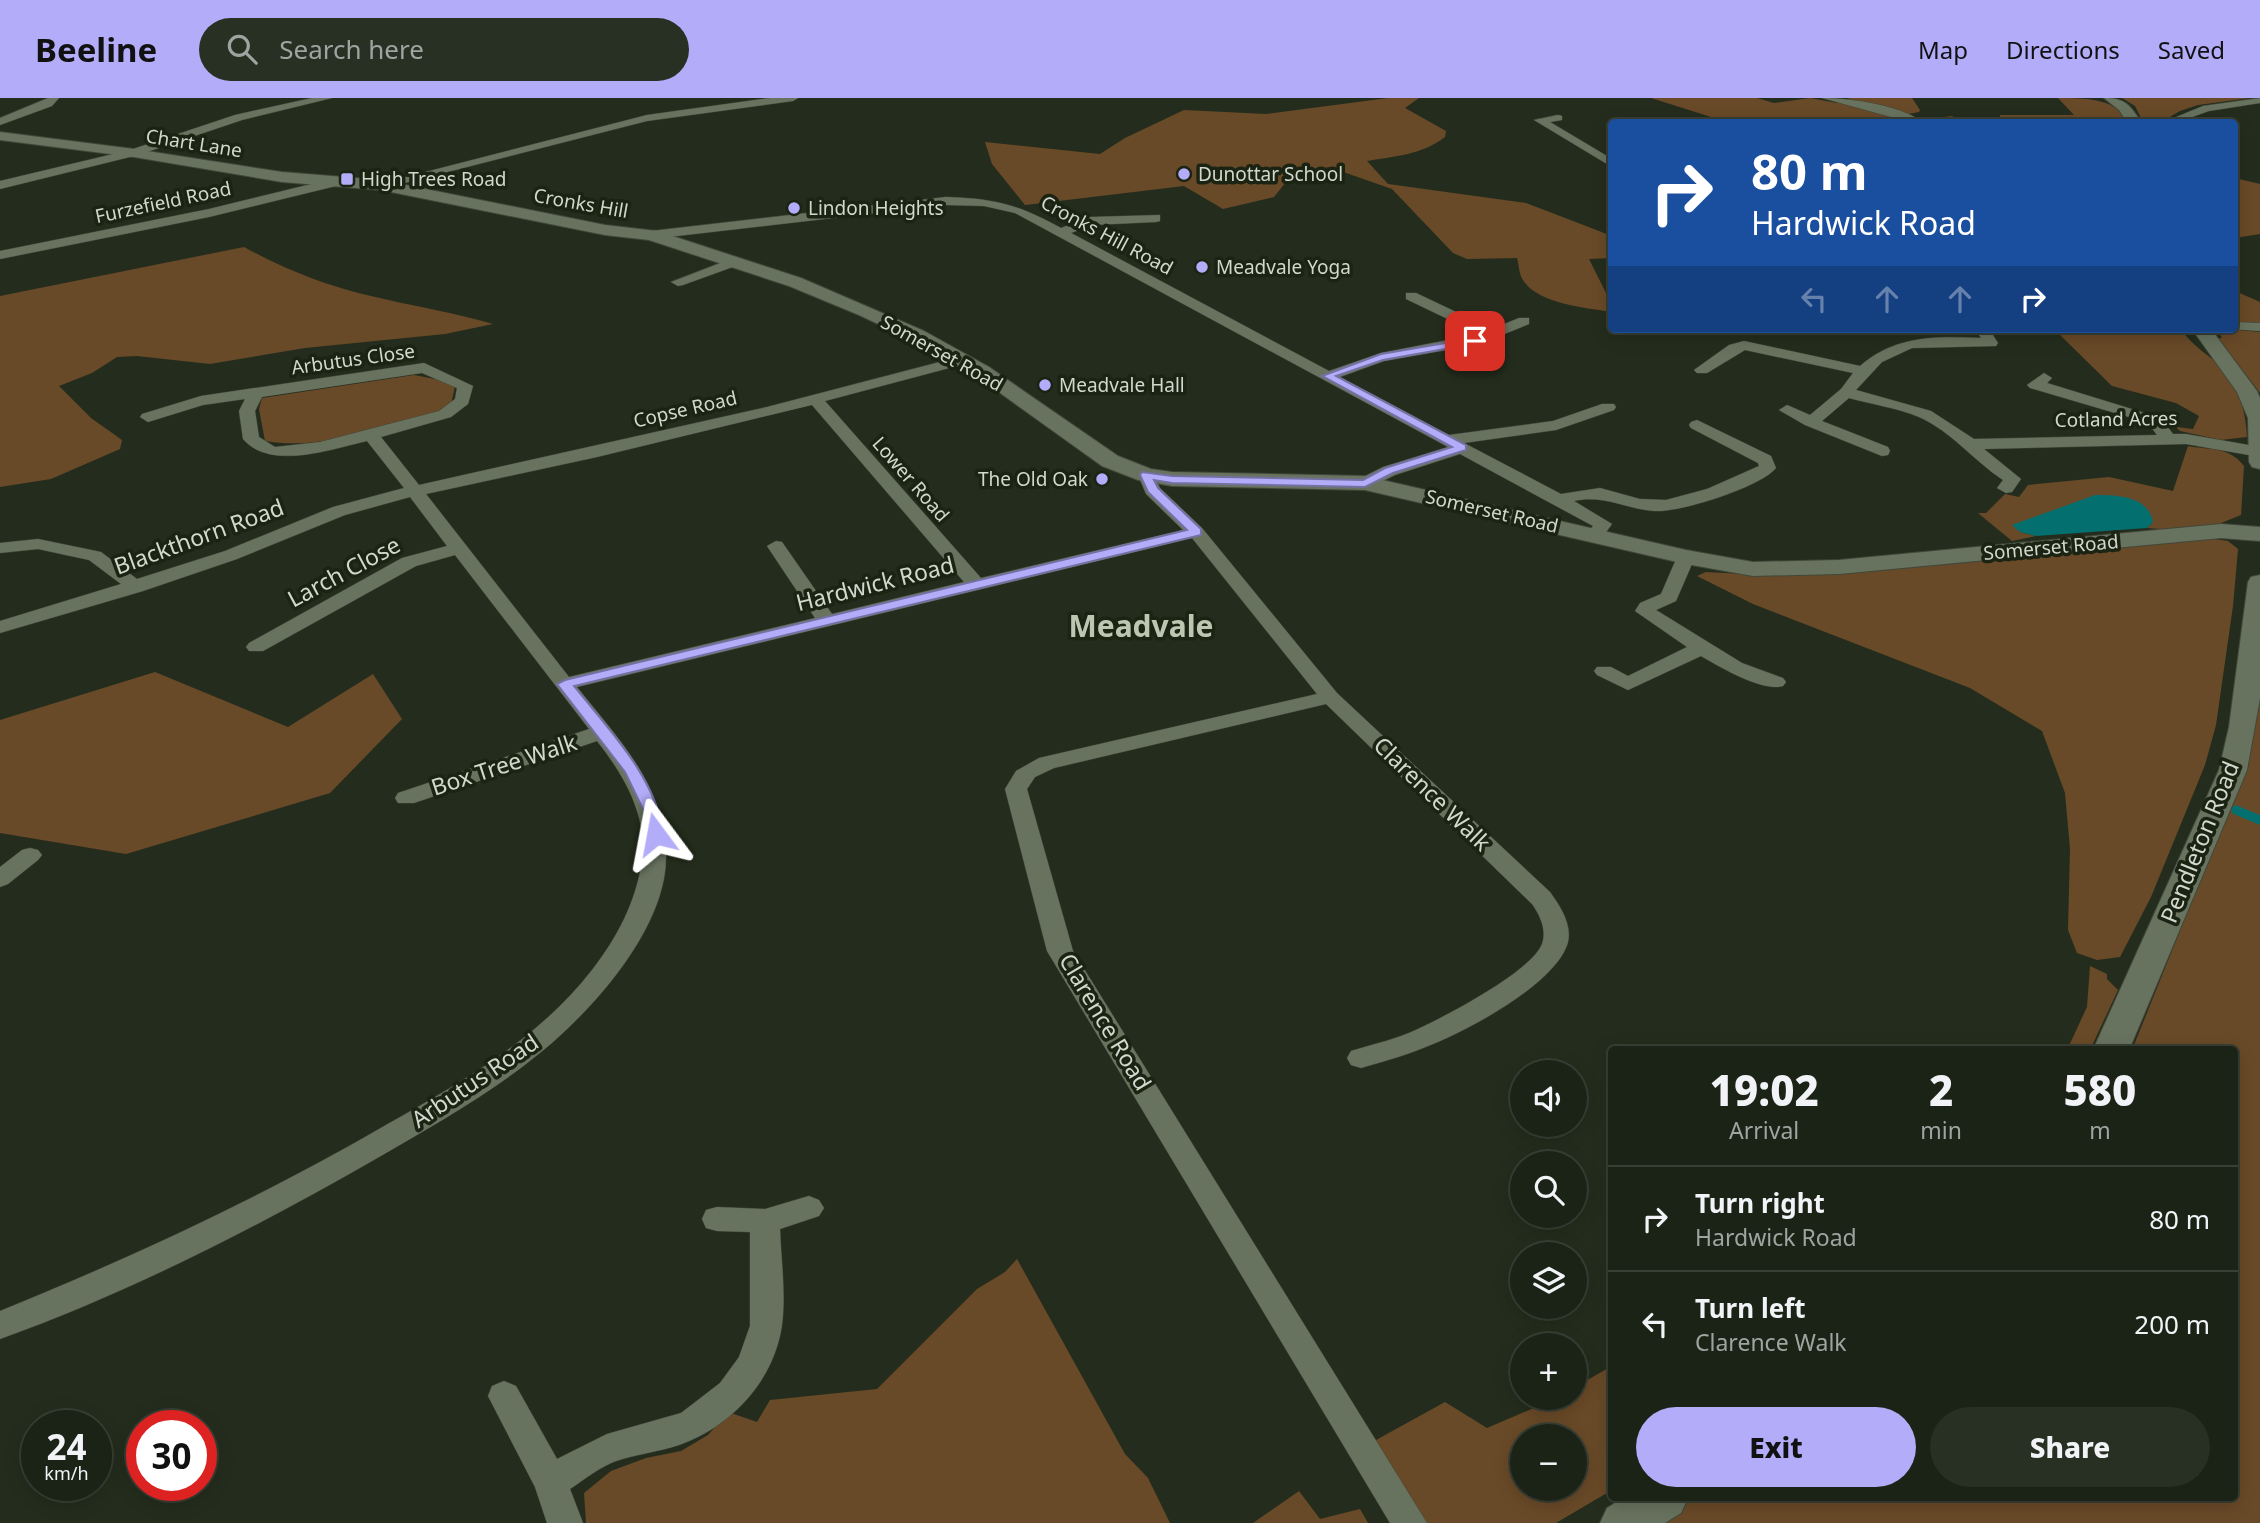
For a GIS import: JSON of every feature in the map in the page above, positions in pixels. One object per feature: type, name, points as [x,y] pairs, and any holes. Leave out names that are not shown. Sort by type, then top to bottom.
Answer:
[{"type":"street","points":[[0,122],[48,104],[54,98]]},
{"type":"street","points":[[0,185],[134,153],[239,117],[327,98]]},
{"type":"street","points":[[381,185],[647,118],[793,98]]},
{"type":"street","points":[[1827,98],[1891,112],[1909,119]]},
{"type":"street","points":[[2111,98],[2124,107],[2132,119]]},
{"type":"street","points":[[2177,119],[2207,108],[2260,100]]},
{"type":"street","points":[[1558,118],[1533,120],[1608,161]]},
{"type":"street","name":"Chart Lane","points":[[0,136],[332,183],[381,185]]},
{"type":"street","name":"Furzefield Road","points":[[0,255],[209,213],[332,183]]},
{"type":"street","name":"Cronks Hill","points":[[381,185],[605,230],[651,235]]},
{"type":"street","name":"Cronks Hill Road","points":[[651,235],[946,201],[984,202],[1019,210],[1603,524],[1595,535]]},
{"type":"street","points":[[1062,232],[1090,222],[1156,218]]},
{"type":"street","name":"Somerset Road","points":[[651,235],[736,261],[866,311],[963,360],[1111,461],[1146,475],[1172,480],[1365,484],[1394,488],[1686,557],[1753,569],[1800,569],[2221,531],[2260,534]]},
{"type":"street","points":[[678,282],[736,261]]},
{"type":"street","points":[[1411,296],[1491,334]]},
{"type":"street","points":[[1328,376],[1381,357],[1450,347],[1524,321]]},
{"type":"street","points":[[2238,326],[2260,327]]},
{"type":"street","points":[[2204,333],[2247,391],[2258,418],[2260,462]]},
{"type":"street","points":[[1811,422],[1846,391],[1860,370],[1886,352],[1911,343],[1991,343]]},
{"type":"street","points":[[1702,370],[1734,348],[1744,345],[1860,370]]},
{"type":"street","name":"Copse Road","points":[[414,491],[597,452],[963,360]]},
{"type":"street","name":"Arbutus Close","points":[[148,417],[201,401],[424,368],[465,386],[462,401],[444,414],[320,447],[272,452],[251,439],[247,411],[256,394]]},
{"type":"street","points":[[2035,385],[2145,416],[2155,421],[2168,438]]},
{"type":"street","points":[[1846,391],[1925,414],[1971,444],[1987,462],[2012,479],[2006,488]]},
{"type":"street","name":"Lower Road","points":[[815,399],[977,585]]},
{"type":"street","points":[[1365,484],[1454,444],[1556,425],[1608,407]]},
{"type":"street","points":[[1787,410],[1882,451]]},
{"type":"street","points":[[1560,500],[1594,491],[1643,504],[1671,506],[1768,468],[1765,460],[1697,425]]},
{"type":"street","points":[[371,435],[414,491]]},
{"type":"street","name":"Cotland Acres","points":[[1971,444],[2168,438],[2195,440],[2259,452]]},
{"type":"street","name":"Clarence Walk","points":[[1146,475],[1152,490],[1196,532],[1330,697],[1541,898],[1554,920],[1556,931],[1552,951],[1544,961],[1485,1004],[1425,1037],[1361,1058]]},
{"type":"street","name":"Arbutus Road","points":[[0,1325],[198,1238],[327,1174],[497,1072],[562,1019],[603,974],[628,938],[645,902],[656,858],[652,811],[644,790],[414,491]]},
{"type":"street","name":"Blackthorn Road","points":[[0,627],[136,587],[231,555],[339,512],[414,491]]},
{"type":"street","name":"Hardwick Road","points":[[565,684],[1196,532]]},
{"type":"street","points":[[0,548],[38,544],[95,556],[136,587]]},
{"type":"street","points":[[776,546],[827,621]]},
{"type":"street","name":"Larch Close","points":[[256,648],[409,562],[458,548]]},
{"type":"street","points":[[1686,557],[1669,597],[1647,607],[1645,611],[1735,667],[1776,682]]},
{"type":"street","name":"Pendleton Road","points":[[2113,1046],[2233,770],[2243,727],[2260,582]]},
{"type":"street","points":[[1604,671],[1628,684],[1701,648]]},
{"type":"street","name":"Clarence Road","points":[[1330,697],[1047,763],[1029,771],[1016,789],[1060,951],[1409,1523]]},
{"type":"street","name":"Box Tree Walk","points":[[407,798],[602,732]]},
{"type":"street","points":[[0,879],[30,855]]},
{"type":"street","points":[[717,1219],[765,1221],[809,1208]]},
{"type":"street","points":[[551,1482],[605,1450],[682,1429],[713,1410],[733,1391],[764,1338],[765,1221]]},
{"type":"street","points":[[504,1396],[551,1482],[565,1523]]},
{"type":"street","points":[[1623,1523],[1659,1501]]},
{"type":"shaded area","points":[[1388,98],[1419,98],[1405,108],[1446,131],[1445,137],[1427,148],[1408,154],[1367,161],[1388,184],[1526,203],[1608,234],[1608,258],[1589,259],[1608,296],[1608,311],[1563,303],[1539,295],[1522,278],[1517,258],[1467,259],[1453,253],[1392,189],[1329,167],[1293,173],[1274,197],[1223,209],[1184,186],[1025,205],[992,164],[985,142],[1100,154],[1125,138],[1184,110],[1266,114]]},
{"type":"shaded area","points":[[1651,98],[1757,98],[1774,103],[1810,98],[1837,103],[1850,98],[1912,98],[1920,110],[1904,115],[1911,119],[1718,119]]},
{"type":"shaded area","points":[[2058,98],[2099,101],[2116,108],[2126,119],[2000,119],[2000,115],[2074,115]]},
{"type":"shaded area","points":[[2122,98],[2250,98],[2198,105],[2166,119],[2142,119],[2135,106]]},
{"type":"shaded area","points":[[1952,116],[1956,119],[1929,119]]},
{"type":"shaded area","points":[[2238,179],[2260,184],[2260,234],[2238,238]]},
{"type":"shaded area","points":[[244,247],[290,270],[338,287],[493,324],[445,334],[305,348],[210,364],[137,356],[117,357],[92,373],[59,386],[91,418],[122,440],[120,449],[51,479],[0,487],[0,296]]},
{"type":"shaded area","points":[[2238,292],[2260,302],[2260,323],[2238,322]]},
{"type":"shaded area","points":[[2238,330],[2260,332],[2260,393],[2218,338],[2222,338],[2219,333],[2238,333]]},
{"type":"shaded area","points":[[2058,333],[2184,333],[2194,345],[2221,366],[2233,381],[2243,409],[2247,437],[2221,440],[2180,431],[2176,427],[2193,429],[2199,416],[2176,403],[2112,386]]},
{"type":"shaded area","points":[[414,375],[455,386],[451,404],[438,412],[352,436],[308,443],[265,441],[259,409],[262,398]]},
{"type":"shaded area","points":[[2188,446],[2225,452],[2244,466],[2241,515],[2216,525],[2174,530],[2147,528],[2153,522],[2020,532],[2036,536],[2012,541],[1978,513],[1986,513],[2005,494],[2019,497],[2028,485],[2109,477],[2173,491]]},
{"type":"shaded area","points":[[2208,538],[2228,541],[2238,549],[2233,606],[2216,725],[2205,765],[2151,897],[2120,957],[2097,960],[2077,953],[2068,930],[2070,849],[2065,793],[2042,731],[1970,688],[1753,604],[1697,576],[1706,572],[1787,576]]},
{"type":"shaded area","points":[[155,672],[288,727],[373,674],[402,719],[330,793],[126,854],[0,833],[0,720]]},
{"type":"shaded area","points":[[2260,683],[2260,1523],[1648,1523],[1686,1501],[2238,1501],[2238,1046],[2134,1046],[2250,757]]},
{"type":"shaded area","points":[[2090,966],[2107,974],[2107,979],[2118,990],[2092,1046],[2069,1046],[2087,1007]]},
{"type":"shaded area","points":[[1017,1259],[1125,1454],[1148,1478],[1170,1523],[586,1523],[584,1493],[611,1471],[646,1458],[681,1451],[708,1435],[728,1412],[757,1422],[770,1400],[877,1389],[977,1289],[1005,1272]]},
{"type":"shaded area","points":[[1608,1368],[1608,1492],[1556,1523],[1415,1523],[1367,1445],[1445,1402],[1487,1428],[1529,1410],[1587,1410],[1587,1380]]},
{"type":"shaded area","points":[[1299,1491],[1320,1519],[1360,1509],[1368,1523],[1253,1523]]},
{"type":"water","points":[[2095,495],[2122,497],[2139,502],[2150,513],[2153,522],[2147,528],[2036,536],[2020,532],[2012,525]]},
{"type":"waterway","points":[[2236,810],[2260,820]]},
{"type":"place","name":"Dunottar School","points":[[1184,174]]},
{"type":"place","name":"High Trees Road","points":[[347,179]]},
{"type":"place","name":"Lindon Heights","points":[[794,208]]},
{"type":"place","name":"Meadvale Yoga","points":[[1202,267]]},
{"type":"place","name":"Meadvale Hall","points":[[1045,385]]},
{"type":"place","name":"The Old Oak","points":[[1102,479]]},
{"type":"district","name":"Meadvale","points":[[1141,627]]},
{"type":"route","points":[[656,834],[652,811],[644,790],[565,684],[1196,532],[1152,490],[1146,475],[1172,480],[1365,484],[1389,471],[1462,447],[1328,376],[1381,357],[1475,341]]}]
